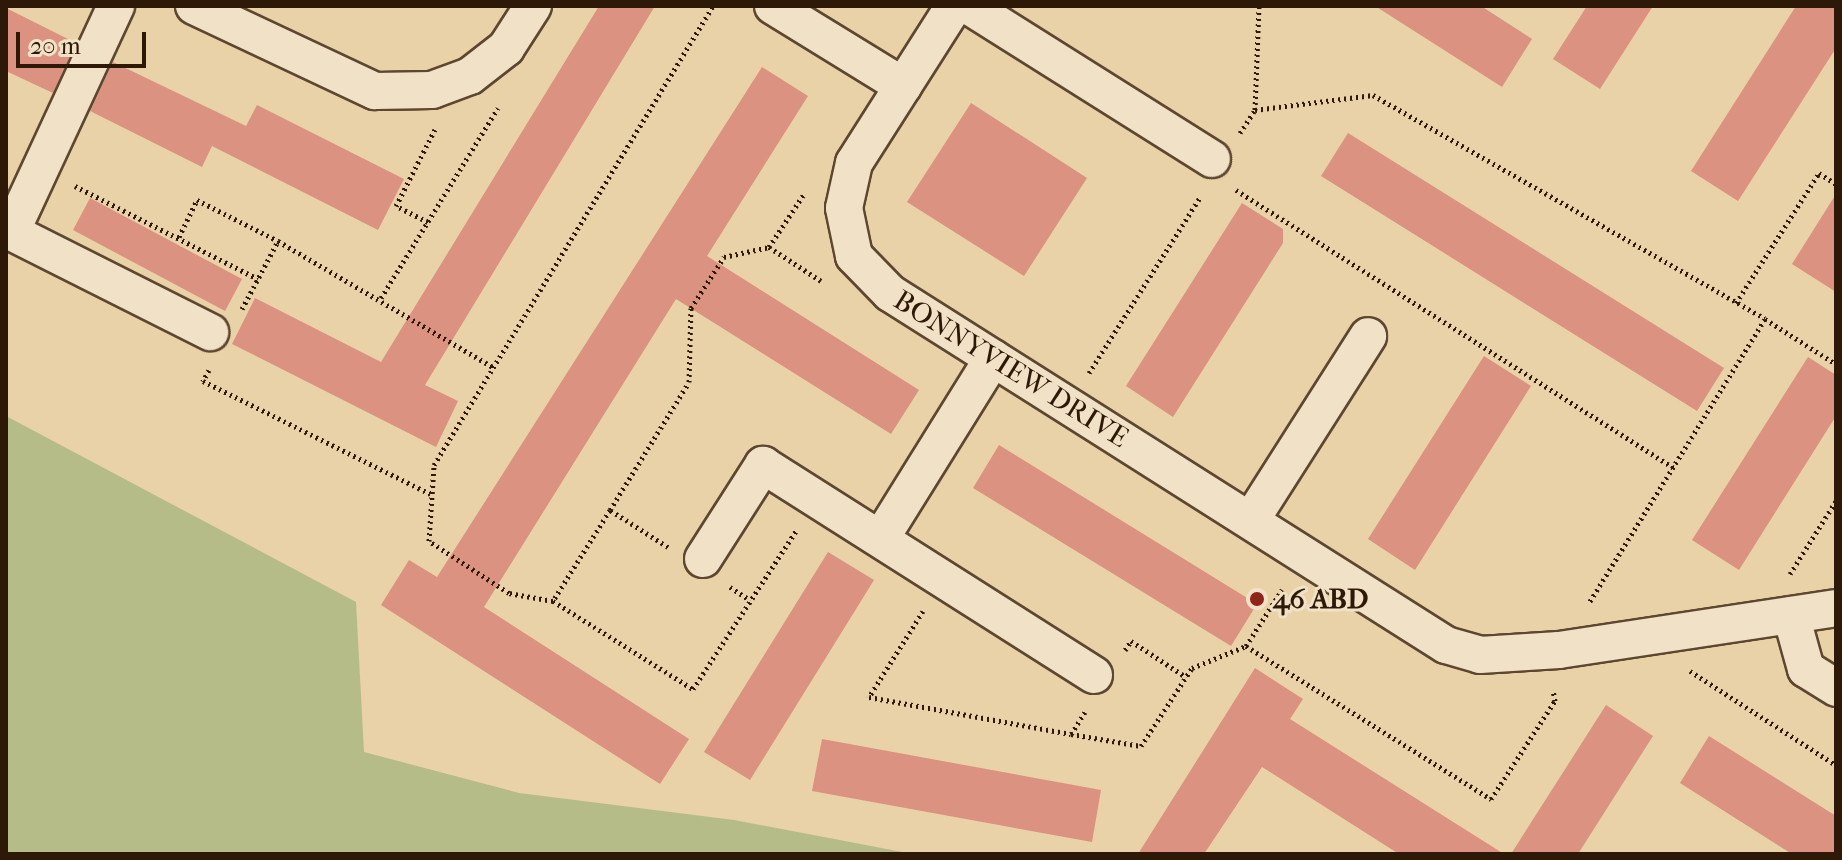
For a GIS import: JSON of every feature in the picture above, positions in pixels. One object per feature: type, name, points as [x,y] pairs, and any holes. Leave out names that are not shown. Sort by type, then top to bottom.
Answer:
[{"type":"street","points":[[116,6],[11,232],[220,339]]},
{"type":"street","points":[[194,6],[375,91],[432,90],[470,76],[506,48],[533,6]]},
{"type":"street","points":[[773,6],[903,86]]},
{"type":"street","name":"BONNYVIEW DRIVE","points":[[954,6],[854,163],[844,208],[854,256],[890,293],[1446,645],[1480,655],[1559,650],[1836,608]]},
{"type":"street","points":[[969,6],[1220,167]]},
{"type":"street","points":[[1251,520],[1368,336]]},
{"type":"street","points":[[881,538],[993,358]]},
{"type":"street","points":[[700,564],[763,465],[1100,681]]},
{"type":"street","points":[[1791,615],[1806,669],[1836,688]]},
{"type":"path","points":[[713,6],[434,465],[429,541],[509,593],[553,601],[693,689],[803,520]]},
{"type":"path","points":[[1069,406],[1255,110],[1259,6]]},
{"type":"path","points":[[381,298],[509,91],[506,48]]},
{"type":"path","points":[[428,222],[396,206],[439,120],[432,90]]},
{"type":"path","points":[[1255,110],[1373,95],[1765,319],[1836,364]]},
{"type":"path","points":[[553,601],[689,382],[691,308],[724,257],[769,247],[827,158],[854,163]]},
{"type":"path","points":[[1220,167],[1674,468]]},
{"type":"path","points":[[41,169],[258,279]]},
{"type":"path","points":[[1736,303],[1819,173],[1836,184]]},
{"type":"path","points":[[179,237],[197,200],[381,298],[493,367]]},
{"type":"path","points":[[278,241],[220,339],[203,381],[432,494]]},
{"type":"path","points":[[1246,646],[1491,799],[1555,701],[1559,650],[1765,319]]},
{"type":"path","points":[[1791,615],[1786,580],[1836,501]]},
{"type":"path","points":[[610,510],[700,564],[750,600]]},
{"type":"path","points":[[931,599],[869,697],[1141,746],[1192,668],[1246,646],[1304,554]]},
{"type":"path","points":[[1639,638],[1836,765]]},
{"type":"path","points":[[1071,734],[1100,681],[1131,641],[1186,677]]},
{"type":"green space","points":[[6,416],[356,602],[364,752],[519,793],[734,820],[913,854],[6,854]]},
{"type":"building","points":[[599,6],[655,6],[425,385],[458,401],[436,447],[232,344],[255,298],[381,362]]},
{"type":"building","points":[[1375,6],[1481,6],[1532,39],[1502,87]]},
{"type":"building","points":[[1587,6],[1653,6],[1600,89],[1553,59]]},
{"type":"building","points":[[1796,6],[1836,6],[1836,48],[1738,201],[1691,171]]},
{"type":"building","points":[[6,8],[76,43],[53,93],[6,71]]},
{"type":"building","points":[[113,62],[246,126],[257,105],[404,179],[378,230],[212,146],[202,167],[90,111]]},
{"type":"building","points":[[762,67],[808,96],[707,256],[919,390],[891,434],[676,299],[484,607],[689,739],[660,784],[381,605],[409,560],[437,577]]},
{"type":"building","points":[[971,103],[1087,178],[1024,276],[907,202]]},
{"type":"building","points":[[1348,133],[1724,368],[1697,411],[1321,176]]},
{"type":"building","points":[[1836,194],[1836,292],[1792,264]]},
{"type":"building","points":[[90,198],[242,279],[225,311],[73,230]]},
{"type":"building","points":[[1242,203],[1283,229],[1283,243],[1173,417],[1126,386]]},
{"type":"building","points":[[1484,356],[1531,386],[1415,570],[1368,539]]},
{"type":"building","points":[[1808,357],[1836,375],[1836,416],[1739,570],[1692,540]]},
{"type":"building","points":[[999,445],[1257,604],[1231,646],[973,488]]},
{"type":"building","points":[[828,552],[874,580],[750,780],[704,752]]},
{"type":"building","points":[[1255,668],[1303,699],[1290,719],[1504,854],[1399,854],[1262,767],[1204,854],[1138,854]]},
{"type":"building","points":[[1606,705],[1653,736],[1578,854],[1511,854]]},
{"type":"building","points":[[1709,736],[1836,816],[1836,854],[1792,854],[1680,783]]},
{"type":"building","points":[[822,739],[1101,790],[1092,842],[812,791]]},
{"type":"place","name":"46 ABD","points":[[1257,599]]}]
